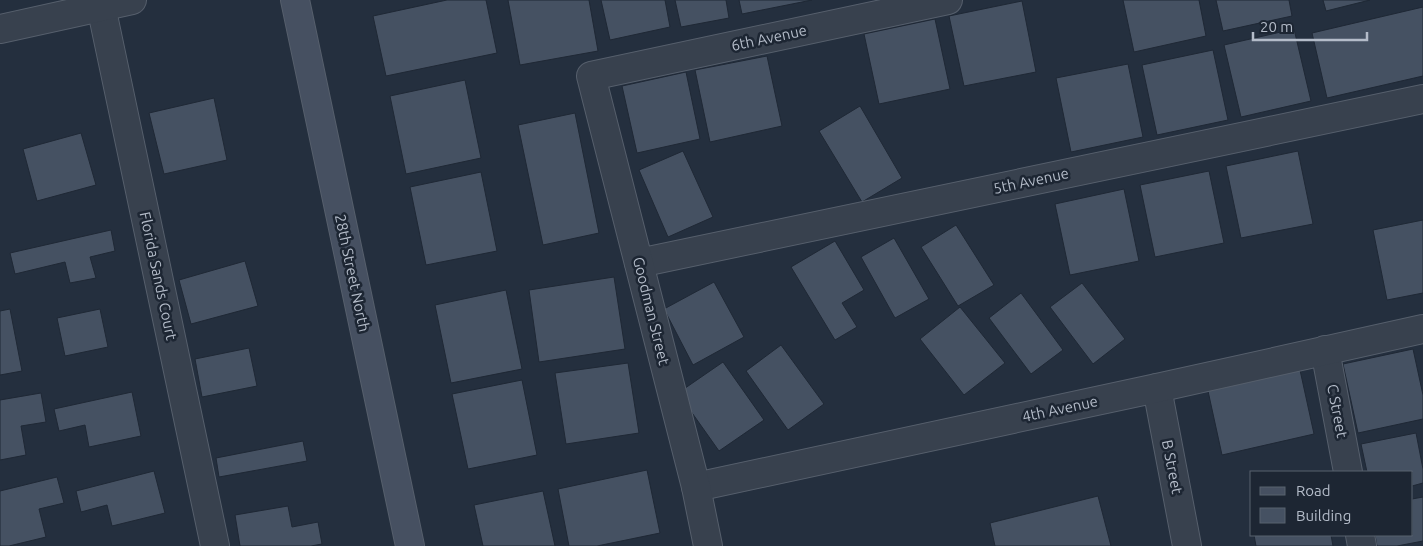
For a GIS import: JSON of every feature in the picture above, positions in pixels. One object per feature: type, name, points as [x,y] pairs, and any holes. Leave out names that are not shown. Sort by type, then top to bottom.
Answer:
[{"type":"street","points":[[0,29],[132,0]]},
{"type":"street","name":"28th Street North","points":[[295,0],[410,546]]},
{"type":"street","name":"6th Avenue","points":[[591,76],[948,0]]},
{"type":"street","name":"Florida Sands Court","points":[[101,6],[215,546]]},
{"type":"street","name":"Goodman Street","points":[[591,76],[696,487],[708,546]]},
{"type":"street","name":"5th Avenue","points":[[639,263],[1423,99]]},
{"type":"street","name":"4th Avenue","points":[[696,487],[1423,329]]},
{"type":"street","name":"C Street","points":[[1325,350],[1348,471]]},
{"type":"street","name":"B Street","points":[[1156,388],[1187,546]]},
{"type":"building","points":[[447,0],[486,0],[497,53],[386,76],[373,16]]},
{"type":"building","points":[[508,0],[589,0],[598,51],[520,65]]},
{"type":"building","points":[[601,0],[665,0],[670,27],[610,40]]},
{"type":"building","points":[[675,0],[726,0],[729,18],[681,27]]},
{"type":"building","points":[[739,0],[812,0],[742,14]]},
{"type":"building","points":[[1123,0],[1199,0],[1206,36],[1134,52]]},
{"type":"building","points":[[1216,0],[1289,0],[1292,16],[1223,31]]},
{"type":"building","points":[[1323,0],[1370,0],[1326,11]]},
{"type":"building","points":[[1022,1],[1036,72],[964,86],[949,16]]},
{"type":"building","points":[[1423,7],[1423,76],[1327,98],[1312,33]]},
{"type":"building","points":[[935,19],[950,89],[879,104],[864,34]]},
{"type":"building","points":[[1294,29],[1311,101],[1241,117],[1224,45]]},
{"type":"building","points":[[1213,50],[1228,120],[1157,135],[1142,65]]},
{"type":"building","points":[[767,56],[782,126],[710,142],[695,70]]},
{"type":"building","points":[[1128,64],[1143,137],[1071,152],[1056,78]]},
{"type":"building","points":[[686,72],[700,139],[637,153],[622,86]]},
{"type":"building","points":[[465,80],[481,158],[406,174],[390,96]]},
{"type":"building","points":[[214,98],[227,160],[164,174],[149,113]]},
{"type":"building","points":[[860,106],[902,178],[862,202],[819,131]]},
{"type":"building","points":[[575,113],[599,233],[543,245],[518,125]]},
{"type":"building","points":[[81,133],[96,185],[37,201],[23,149]]},
{"type":"building","points":[[683,151],[713,217],[668,237],[639,170]]},
{"type":"building","points":[[1298,151],[1313,224],[1241,238],[1226,166]]},
{"type":"building","points":[[1209,171],[1224,243],[1155,257],[1140,185]]},
{"type":"building","points":[[481,172],[497,251],[426,265],[410,187]]},
{"type":"building","points":[[1124,189],[1139,261],[1070,275],[1055,204]]},
{"type":"building","points":[[1423,220],[1423,293],[1387,300],[1373,230]]},
{"type":"building","points":[[956,225],[994,285],[958,306],[921,247]]},
{"type":"building","points":[[111,230],[115,251],[90,257],[96,278],[70,283],[65,262],[15,274],[10,253]]},
{"type":"building","points":[[894,238],[929,299],[895,318],[861,257]]},
{"type":"building","points":[[835,241],[864,290],[842,303],[857,327],[835,340],[791,267]]},
{"type":"building","points":[[245,261],[258,306],[191,324],[179,280]]},
{"type":"building","points":[[614,277],[625,349],[539,362],[529,290]]},
{"type":"building","points":[[714,282],[744,337],[693,365],[664,309]]},
{"type":"building","points":[[1082,283],[1125,339],[1093,364],[1050,307]]},
{"type":"building","points":[[506,290],[522,369],[451,383],[435,305]]},
{"type":"building","points":[[1021,293],[1063,350],[1031,374],[989,318]]},
{"type":"building","points":[[960,307],[1005,363],[964,395],[920,339]]},
{"type":"building","points":[[10,309],[22,371],[0,375],[0,311]]},
{"type":"building","points":[[100,309],[108,347],[65,356],[57,318]]},
{"type":"building","points":[[781,345],[824,404],[788,430],[746,371]]},
{"type":"building","points":[[249,348],[257,386],[202,397],[195,359]]},
{"type":"building","points":[[1413,349],[1423,395],[1423,419],[1358,433],[1343,364]]},
{"type":"building","points":[[723,362],[764,420],[719,451],[678,393]]},
{"type":"building","points":[[628,363],[639,433],[566,444],[555,373]]},
{"type":"building","points":[[1300,370],[1314,434],[1222,455],[1208,391]]},
{"type":"building","points":[[522,380],[537,455],[468,469],[452,394]]},
{"type":"building","points":[[132,392],[141,436],[89,447],[85,425],[59,431],[54,409]]},
{"type":"building","points":[[41,393],[46,422],[21,426],[26,455],[0,460],[0,400]]},
{"type":"building","points":[[1416,433],[1423,469],[1423,483],[1413,486],[1413,471],[1367,471],[1361,444]]},
{"type":"building","points":[[303,441],[307,461],[219,477],[216,458]]},
{"type":"building","points":[[647,470],[660,533],[597,546],[569,546],[558,489]]},
{"type":"building","points":[[154,471],[165,513],[112,526],[107,505],[81,512],[76,491]]},
{"type":"building","points":[[57,477],[64,503],[39,509],[46,537],[9,546],[0,546],[0,491]]},
{"type":"building","points":[[543,491],[555,546],[483,546],[474,505]]},
{"type":"building","points":[[1098,496],[1111,546],[995,546],[990,523]]},
{"type":"building","points":[[1423,497],[1423,541],[1397,546],[1377,546],[1375,536],[1413,536],[1413,499]]},
{"type":"building","points":[[288,506],[292,527],[318,522],[322,544],[311,546],[240,546],[235,515]]},
{"type":"building","points":[[1254,536],[1331,536],[1333,546],[1256,546]]}]
